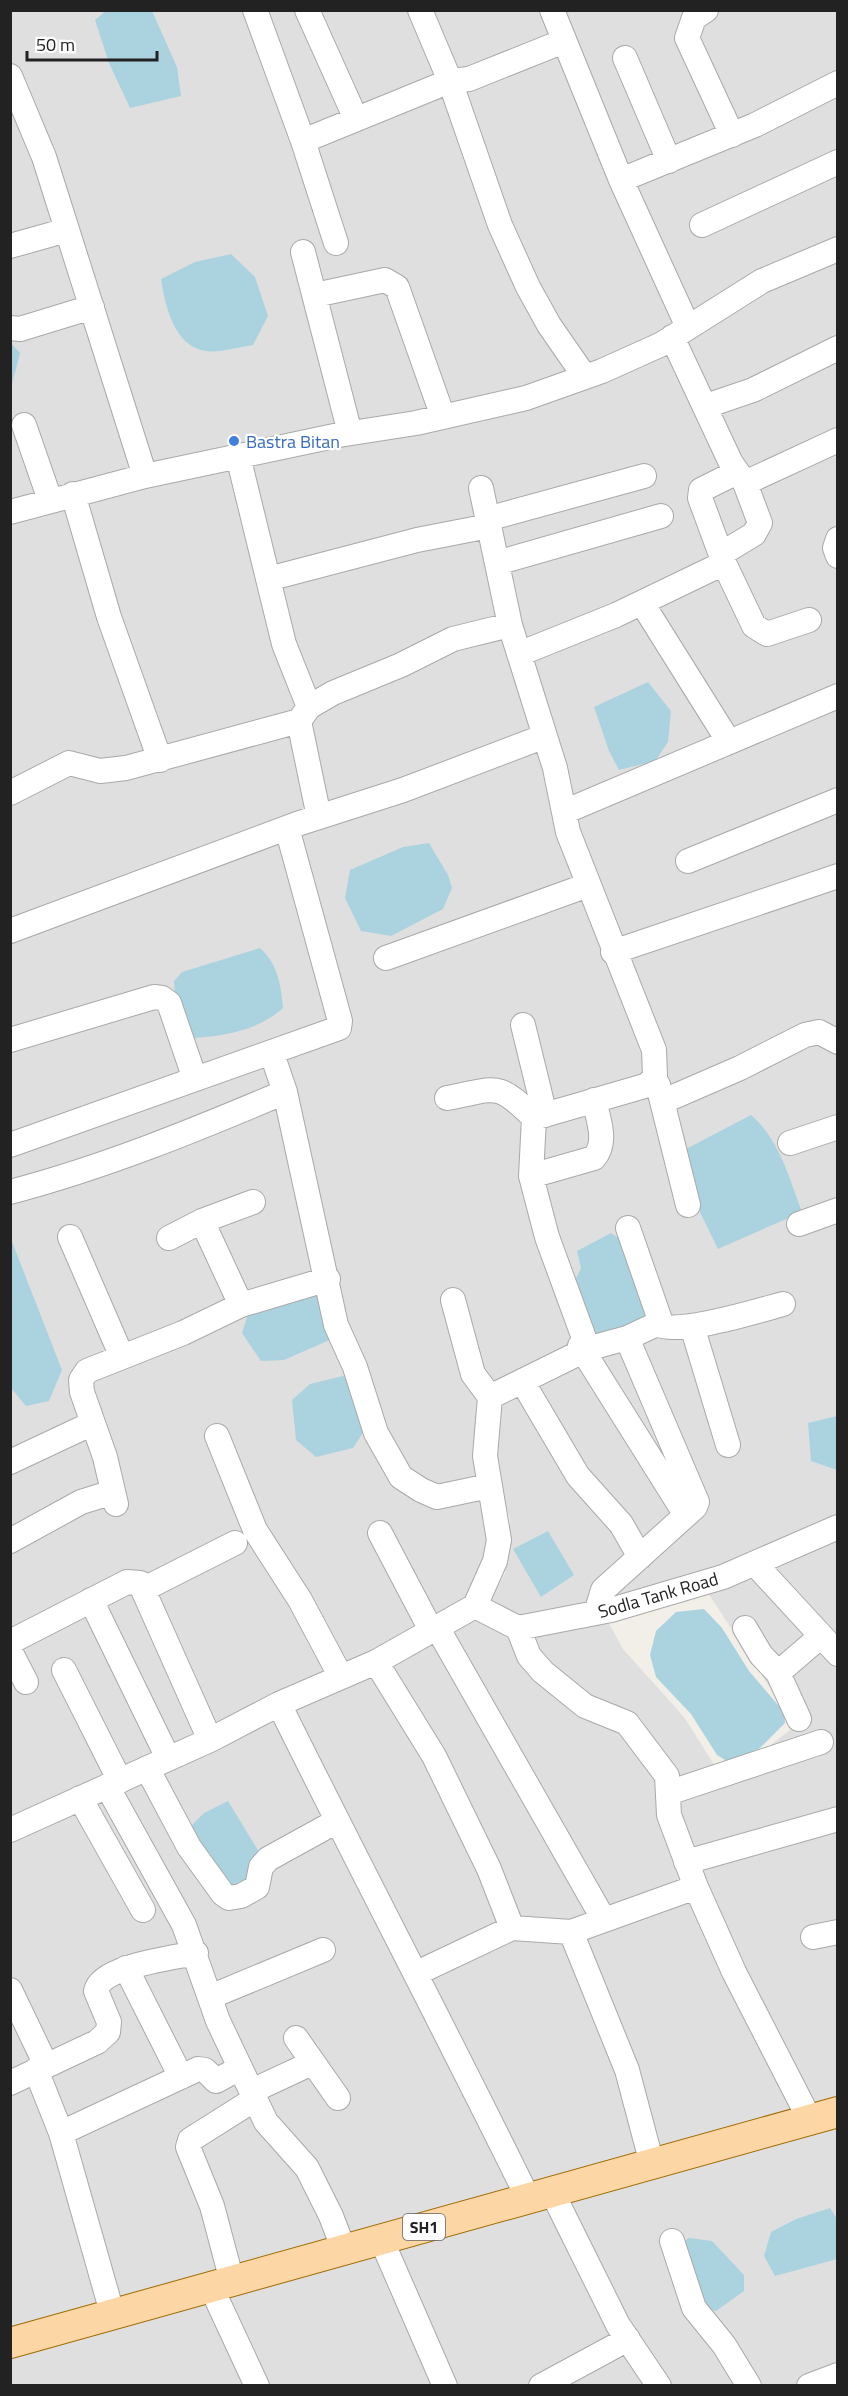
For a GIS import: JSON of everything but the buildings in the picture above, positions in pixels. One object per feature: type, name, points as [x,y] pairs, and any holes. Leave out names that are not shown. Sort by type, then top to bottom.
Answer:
[{"type":"main road","name":"SH1","points":[[10,2343],[824,2116]]},
{"type":"street","points":[[255,10],[303,141],[336,243]]},
{"type":"street","points":[[307,10],[356,119]]},
{"type":"street","points":[[420,10],[450,81],[500,225],[528,287],[549,325],[585,377]]},
{"type":"street","points":[[519,654],[642,603],[722,558],[759,529],[760,523],[706,406],[621,180],[552,10]]},
{"type":"street","points":[[706,10],[694,18],[687,38],[732,135]]},
{"type":"street","points":[[303,141],[450,81],[469,79],[564,41]]},
{"type":"street","points":[[625,58],[669,161]]},
{"type":"street","points":[[10,76],[44,157],[145,476]]},
{"type":"street","points":[[621,180],[732,135],[837,83]]},
{"type":"street","points":[[702,225],[837,162]]},
{"type":"street","points":[[10,246],[68,230]]},
{"type":"street","points":[[10,512],[145,476],[350,433],[443,417],[526,398],[585,377],[680,332],[762,281],[837,249]]},
{"type":"street","points":[[303,252],[350,433]]},
{"type":"street","points":[[315,296],[386,280],[397,287],[443,417]]},
{"type":"street","points":[[10,328],[20,329],[92,308]]},
{"type":"street","points":[[706,406],[753,390],[837,348]]},
{"type":"street","points":[[24,425],[50,500]]},
{"type":"street","points":[[810,620],[766,634],[758,631],[706,520],[701,490],[741,478],[837,440]]},
{"type":"street","points":[[238,456],[284,644],[304,714],[319,817]]},
{"type":"street","points":[[268,579],[488,522],[644,476]]},
{"type":"street","points":[[481,488],[510,625],[544,736],[564,812],[613,952],[654,1050],[655,1076],[664,1101],[688,1205]]},
{"type":"street","points":[[73,494],[110,616],[160,760]]},
{"type":"street","points":[[497,563],[661,516]]},
{"type":"street","points":[[837,539],[835,548],[837,556]]},
{"type":"street","points":[[642,603],[729,742]]},
{"type":"street","points":[[10,793],[69,763],[111,771],[160,760],[304,714],[333,693],[401,665],[453,639],[510,625]]},
{"type":"street","points":[[564,812],[837,696]]},
{"type":"street","points":[[10,931],[287,828],[403,790],[544,736]]},
{"type":"street","points":[[688,861],[837,800]]},
{"type":"street","points":[[10,1145],[272,1054],[339,1028],[340,1021],[287,828]]},
{"type":"street","points":[[613,952],[837,876]]},
{"type":"street","points":[[386,958],[588,885]]},
{"type":"street","points":[[10,1040],[154,997],[162,998],[170,1003],[195,1079]]},
{"type":"street","points":[[490,1397],[577,1354],[582,1348],[584,1338],[547,1237],[531,1176],[539,1116],[523,1025]]},
{"type":"street","points":[[664,1101],[741,1068],[805,1035],[819,1032],[837,1042]]},
{"type":"street","points":[[272,1054],[285,1092],[328,1279],[336,1325],[355,1367],[375,1433],[402,1477],[421,1490],[437,1497],[489,1486]]},
{"type":"street","points":[[539,1116],[648,1085],[655,1076]]},
{"type":"street","points":[[447,1098],[495,1089],[504,1091],[539,1116]]},
{"type":"street","points":[[10,1192],[73,1176],[186,1134],[285,1092]]},
{"type":"street","points":[[531,1176],[594,1158],[601,1149],[602,1138],[594,1100]]},
{"type":"street","points":[[790,1143],[837,1127]]},
{"type":"street","points":[[169,1238],[202,1221],[253,1202]]},
{"type":"street","points":[[799,1224],[837,1210]]},
{"type":"street","points":[[202,1221],[241,1305]]},
{"type":"street","points":[[628,1228],[659,1317],[657,1324]]},
{"type":"street","points":[[70,1237],[122,1358]]},
{"type":"street","points":[[10,1541],[81,1502],[115,1498],[82,1392],[81,1380],[87,1371],[183,1333],[241,1305],[328,1279]]},
{"type":"street","points":[[13,1823],[80,1798],[210,1740],[279,1704],[376,1662],[435,1631],[475,1606],[495,1561],[499,1540],[485,1456],[490,1397],[473,1374],[453,1300]]},
{"type":"street","points":[[582,1348],[627,1338],[657,1324],[670,1329],[692,1326],[783,1304]]},
{"type":"street","points":[[692,1326],[728,1445]]},
{"type":"street","points":[[596,1613],[603,1590],[695,1507],[696,1496],[627,1338]]},
{"type":"street","points":[[582,1348],[686,1515]]},
{"type":"street","points":[[522,1381],[578,1476],[609,1509],[640,1557]]},
{"type":"street","points":[[10,1462],[93,1423]]},
{"type":"street","points":[[217,1436],[255,1530],[300,1600],[341,1677]]},
{"type":"street","name":"Sodla Tank Road","points":[[518,1628],[596,1613],[690,1588],[755,1564],[837,1527]]},
{"type":"street","points":[[380,1533],[604,1920]]},
{"type":"street","points":[[144,1589],[235,1543]]},
{"type":"street","points":[[755,1564],[837,1654]]},
{"type":"street","points":[[10,1642],[127,1582],[140,1583],[210,1740]]},
{"type":"street","points":[[91,1600],[158,1763],[189,1847],[223,1893],[229,1898],[241,1896],[257,1887],[261,1867],[268,1859],[337,1821]]},
{"type":"street","points":[[475,1606],[518,1628],[530,1656],[570,1696],[585,1706],[627,1723],[667,1776],[669,1815],[696,1887],[734,1972],[824,2116]]},
{"type":"street","points":[[745,1628],[761,1655],[778,1673],[799,1719]]},
{"type":"street","points":[[778,1673],[820,1636]]},
{"type":"street","points":[[10,1651],[26,1682]]},
{"type":"street","points":[[376,1662],[434,1756],[489,1869],[512,1928]]},
{"type":"street","points":[[64,1670],[113,1784],[184,1924],[218,2021],[266,2122],[307,2168],[332,2216],[344,2250]]},
{"type":"street","points":[[279,1704],[378,1905],[540,2195],[628,2339],[659,2385]]},
{"type":"street","points":[[668,1793],[821,1742]]},
{"type":"street","points":[[80,1798],[143,1910]]},
{"type":"street","points":[[686,1862],[837,1819]]},
{"type":"street","points":[[417,1973],[512,1928],[571,1932],[696,1887]]},
{"type":"street","points":[[571,1932],[627,2070],[652,2164]]},
{"type":"street","points":[[813,1937],[837,1932]]},
{"type":"street","points":[[210,1997],[323,1950]]},
{"type":"street","points":[[10,2083],[97,2042],[108,2032],[109,2022],[96,1991],[97,1984],[102,1979],[126,1968],[196,1953]]},
{"type":"street","points":[[126,1968],[180,2077]]},
{"type":"street","points":[[10,1990],[41,2067],[113,2316]]},
{"type":"street","points":[[296,2038],[338,2098]]},
{"type":"street","points":[[257,2385],[221,2284],[212,2206],[188,2147],[190,2140],[254,2095],[312,2063]]},
{"type":"street","points":[[61,2133],[202,2068],[216,2081],[240,2068]]},
{"type":"street","points":[[381,2239],[445,2385]]},
{"type":"street","points":[[672,2241],[694,2308],[724,2345],[749,2385]]},
{"type":"street","points":[[541,2385],[628,2339]]},
{"type":"street","points":[[809,2385],[837,2375]]},
{"type":"shaded area","points":[[10,11],[837,11],[837,240],[661,335],[564,377],[382,421],[151,468],[11,59]]},
{"type":"shaded area","points":[[10,86],[136,470],[10,505]]},
{"type":"shaded area","points":[[837,255],[837,869],[618,944],[577,831],[517,618],[314,697],[291,640],[249,460],[525,406],[765,287]]},
{"type":"shaded area","points":[[232,462],[302,707],[459,646],[507,634],[650,1067],[641,1079],[523,1116],[575,1342],[493,1385],[494,1536],[470,1599],[374,1653],[11,1822],[11,518]]},
{"type":"shaded area","points":[[837,883],[837,1514],[757,1553],[680,1584],[519,1619],[489,1604],[505,1573],[510,1518],[492,1467],[500,1399],[592,1339],[543,1185],[543,1121],[654,1088],[624,958]]},
{"type":"shaded area","points":[[837,1532],[837,2107],[816,2112],[782,2051],[674,1816],[672,1771],[535,1653],[529,1631],[606,1618],[623,1649],[684,1717],[715,1766],[759,1754],[795,1726],[708,1593]]},
{"type":"shaded area","points":[[479,1617],[511,1635],[623,1727],[661,1776],[806,2118],[532,2190],[289,1706]]},
{"type":"shaded area","points":[[280,1713],[521,2194],[11,2335],[11,1841]]},
{"type":"shaded area","points":[[837,2125],[837,2385],[669,2385],[620,2318],[566,2196]]},
{"type":"shaded area","points":[[551,2198],[651,2386],[11,2386],[11,2349]]},
{"type":"water","points":[[107,10],[152,11],[177,67],[181,96],[130,108],[109,63],[95,20]]},
{"type":"water","points":[[231,254],[255,277],[268,316],[253,345],[217,351],[195,348],[186,342],[173,323],[165,301],[161,279],[195,262]]},
{"type":"water","points":[[10,342],[20,353],[11,388],[10,388]]},
{"type":"water","points":[[648,682],[671,711],[668,742],[655,761],[619,770],[609,751],[594,707]]},
{"type":"water","points":[[429,843],[448,875],[452,888],[443,909],[391,936],[361,931],[345,898],[350,870],[403,847]]},
{"type":"water","points":[[260,948],[275,968],[280,983],[283,1008],[274,1016],[252,1027],[217,1036],[192,1038],[175,994],[174,981],[182,972]]},
{"type":"water","points":[[751,1115],[769,1135],[776,1147],[788,1172],[802,1212],[718,1249],[695,1202],[686,1149]]},
{"type":"water","points":[[611,1233],[626,1243],[648,1315],[597,1343],[575,1281],[581,1268],[577,1251]]},
{"type":"water","points":[[11,1239],[62,1370],[49,1401],[26,1406],[11,1388]]},
{"type":"water","points":[[328,1290],[341,1335],[284,1360],[261,1361],[242,1333],[248,1314]]},
{"type":"water","points":[[347,1375],[368,1425],[353,1448],[316,1457],[296,1440],[292,1400],[310,1384]]},
{"type":"water","points":[[838,1416],[837,1470],[811,1461],[808,1423]]},
{"type":"water","points":[[548,1531],[574,1575],[541,1597],[513,1549]]},
{"type":"water","points":[[704,1609],[722,1628],[749,1671],[784,1712],[785,1723],[760,1748],[730,1763],[717,1755],[691,1714],[656,1677],[650,1655],[656,1631],[676,1612]]},
{"type":"water","points":[[228,1801],[262,1857],[240,1902],[187,1830],[204,1813]]},
{"type":"water","points":[[830,2208],[837,2219],[837,2259],[775,2276],[764,2256],[771,2232],[796,2219]]},
{"type":"water","points":[[689,2238],[712,2241],[744,2275],[744,2291],[716,2311],[703,2308],[679,2244]]},
{"type":"place","name":"Bastra Bitan","points":[[234,441]]}]
